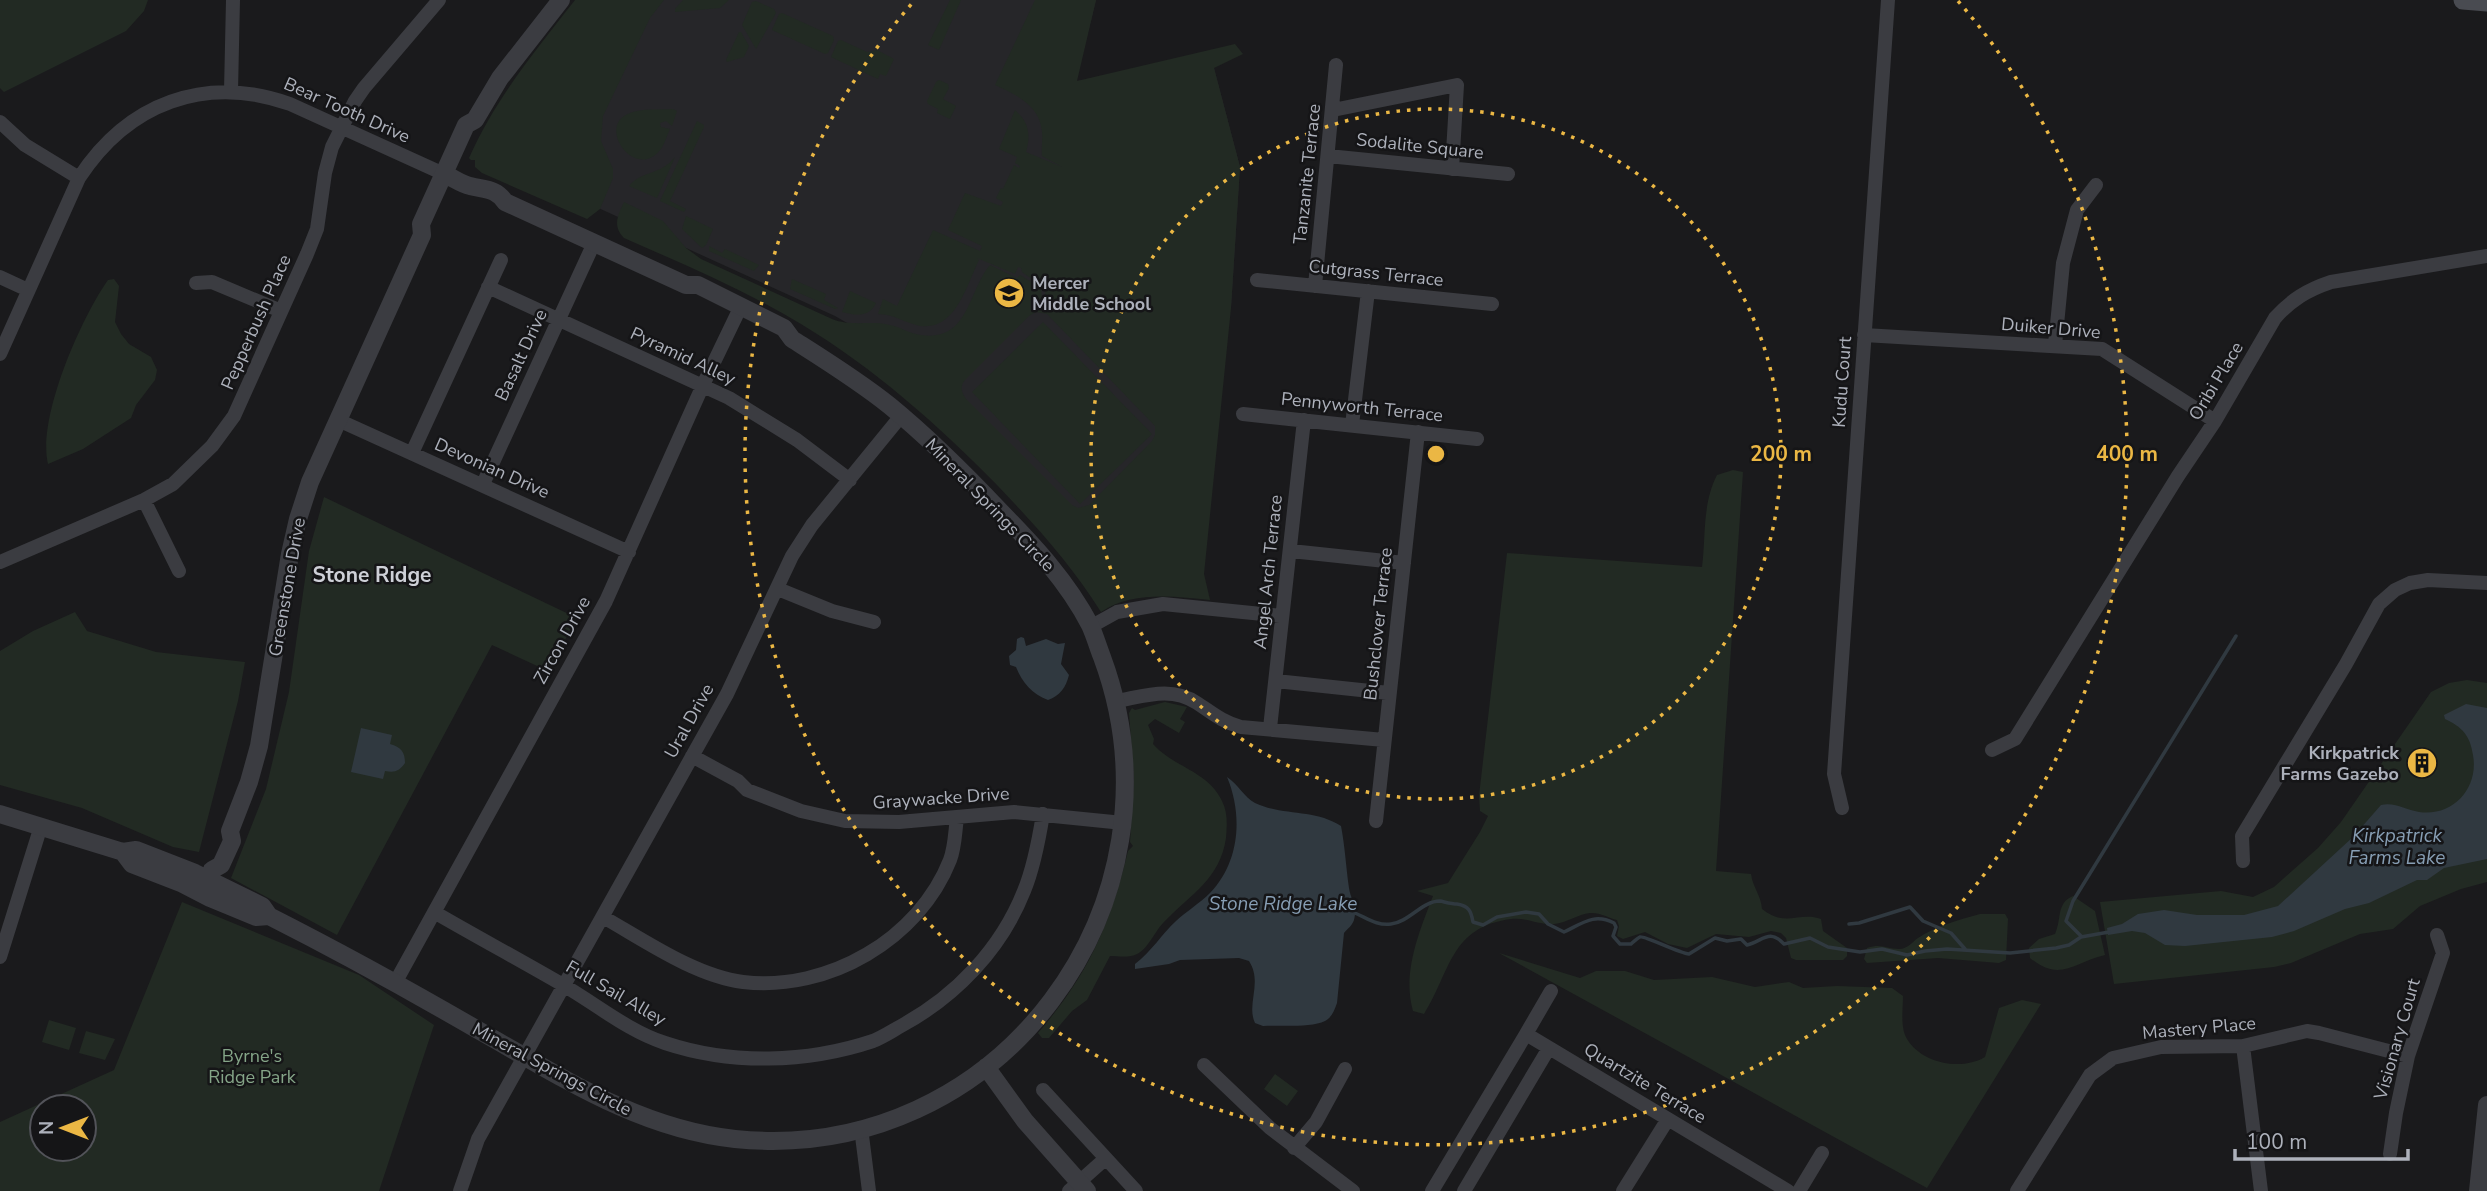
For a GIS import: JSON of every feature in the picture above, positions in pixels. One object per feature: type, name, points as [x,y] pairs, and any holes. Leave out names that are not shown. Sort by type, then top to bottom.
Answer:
[{"type":"main road","points":[[2463,0],[2487,2]]},
{"type":"street","points":[[231,91],[233,0]]},
{"type":"street","name":"Pepperbush Place","points":[[2,557],[144,500],[173,484],[193,466],[234,416],[317,229],[332,147],[364,88],[439,0]]},
{"type":"street","name":"Greenstone Drive","points":[[207,881],[221,836],[230,831],[249,782],[263,729],[295,528],[310,482],[422,235],[431,228],[466,125],[475,120],[500,78],[561,0]]},
{"type":"street","name":"Kudu Court","points":[[1842,808],[1834,774],[1888,0]]},
{"type":"street","name":"Tanzanite Terrace","points":[[1315,286],[1336,65]]},
{"type":"street","points":[[1333,110],[1458,85],[1452,169]]},
{"type":"street","name":"Bear Tooth Drive","points":[[0,354],[79,178],[104,143],[138,117],[178,99],[231,91],[271,97],[449,176]]},
{"type":"street","points":[[0,122],[25,145],[79,178]]},
{"type":"street","name":"Sodalite Square","points":[[1328,156],[1508,174]]},
{"type":"street","name":"Mineral Springs Circle","points":[[0,814],[123,852],[132,864],[172,879],[207,881],[262,906],[269,916],[318,940],[524,1056],[630,1112],[651,1121],[698,1133],[740,1139],[778,1140],[829,1135],[861,1128],[922,1106],[986,1067],[1017,1040],[1050,1004],[1082,956],[1108,893],[1123,823],[1124,751],[1117,701],[1090,627],[1068,588],[1041,553],[972,481],[901,416],[792,338],[781,339],[739,311],[694,295],[686,285],[505,202],[495,204],[478,196],[472,186],[449,176]]},
{"type":"street","points":[[2055,345],[2063,264],[2073,224],[2077,210],[2096,185]]},
{"type":"street","name":"Basalt Drive","points":[[483,484],[594,243]]},
{"type":"street","name":"Oribi Place","points":[[1992,750],[2015,739],[2178,475],[2215,421],[2275,318],[2299,296],[2331,282],[2487,256]]},
{"type":"street","points":[[412,453],[500,260]]},
{"type":"street","points":[[0,277],[28,290]]},
{"type":"street","name":"Cutgrass Terrace","points":[[1257,280],[1492,304]]},
{"type":"street","points":[[195,283],[212,282],[281,311]]},
{"type":"street","name":"Pyramid Alley","points":[[488,286],[729,398],[797,440],[850,480]]},
{"type":"street","points":[[1352,425],[1368,291]]},
{"type":"street","name":"Zircon Drive","points":[[396,983],[606,601],[739,311]]},
{"type":"street","name":"Duiker Drive","points":[[1864,335],[2102,349],[2215,421]]},
{"type":"street","name":"Pennyworth Terrace","points":[[1243,414],[1477,439]]},
{"type":"street","name":"Ural Drive","points":[[460,1191],[478,1139],[727,694],[792,556],[812,524],[901,416]]},
{"type":"street","name":"Devonian Drive","points":[[338,420],[629,552]]},
{"type":"street","name":"Angel Arch Terrace","points":[[1270,728],[1304,420]]},
{"type":"street","name":"Bushclover Terrace","points":[[1376,821],[1418,432]]},
{"type":"street","points":[[144,500],[179,571]]},
{"type":"street","points":[[1291,551],[1404,563]]},
{"type":"street","points":[[2242,861],[2242,836],[2379,604],[2395,590],[2410,583],[2428,580],[2487,583]]},
{"type":"street","points":[[778,589],[832,611],[874,622]]},
{"type":"street","points":[[1090,627],[1117,612],[1163,604],[1282,616]]},
{"type":"street","points":[[1276,681],[1390,693]]},
{"type":"street","points":[[1117,701],[1161,692],[1175,694],[1195,702],[1226,722],[1252,728],[1384,740]]},
{"type":"street","name":"Graywacke Drive","points":[[692,756],[747,790],[802,811],[845,821],[899,822],[1014,812],[1123,823]]},
{"type":"street","name":"Full Sail Alley","points":[[434,912],[565,986],[624,1023],[662,1042],[710,1055],[784,1058],[827,1052],[875,1040],[918,1017],[954,990],[984,958],[1002,933],[1024,891],[1043,814]]},
{"type":"street","points":[[603,916],[699,970],[742,982],[781,982],[811,976],[873,952],[901,931],[939,884],[951,858],[957,818]]},
{"type":"street","points":[[0,957],[41,825]]},
{"type":"street","name":"Visionary Court","points":[[2390,1154],[2408,1056],[2443,953],[2437,935]]},
{"type":"street","points":[[1432,1191],[1551,990]]},
{"type":"street","name":"Mastery Place","points":[[2017,1191],[2090,1075],[2113,1058],[2161,1047],[2243,1046],[2307,1031],[2408,1056]]},
{"type":"street","name":"Quartzite Terrace","points":[[1526,1034],[1788,1191]]},
{"type":"street","points":[[2243,1046],[2258,1191]]},
{"type":"street","points":[[1464,1191],[1549,1048]]},
{"type":"street","points":[[1204,1065],[1270,1128],[1353,1191]]},
{"type":"street","points":[[986,1067],[1078,1188],[1105,1159]]},
{"type":"street","points":[[1294,1148],[1316,1122],[1345,1069]]},
{"type":"street","points":[[1043,1090],[1136,1191]]},
{"type":"street","points":[[2478,1191],[2487,1105]]},
{"type":"street","points":[[1623,1191],[1668,1119]]},
{"type":"street","points":[[861,1128],[869,1191]]},
{"type":"street","points":[[1799,1191],[1822,1153]]},
{"type":"shaded area","name":"Mercer Middle School","points":[[584,0],[1096,0],[1076,81],[1214,68],[1240,167],[1231,308],[1117,572],[894,350],[835,316],[500,163]]},
{"type":"green space","points":[[0,0],[148,0],[144,11],[126,31],[4,92],[0,88]]},
{"type":"green space","points":[[575,0],[664,0],[650,18],[603,116],[601,141],[613,169],[613,178],[600,209],[587,219],[482,173],[475,167],[475,160],[469,158],[505,94]]},
{"type":"green space","points":[[683,0],[729,0],[720,8],[675,12]]},
{"type":"green space","points":[[950,0],[961,0],[939,50],[928,45]]},
{"type":"green space","points":[[1035,0],[1096,0],[1077,81],[1235,44],[1243,54],[1214,68],[1240,167],[1231,308],[1204,574],[1210,600],[1139,598],[1113,605],[1101,612],[1052,546],[997,485],[928,419],[879,378],[828,341],[780,312],[714,278],[624,238],[618,229],[618,216],[624,202],[663,221],[686,248],[701,259],[839,321],[883,324],[921,335],[937,335],[949,331],[965,312],[990,265],[1017,278],[1020,275],[1041,288],[1043,307],[1046,308],[1045,288],[1022,272],[1021,268],[1018,267],[1015,274],[977,258],[979,260],[965,293],[943,321],[932,326],[920,326],[878,314],[883,299],[897,306],[933,230],[980,251],[982,246],[948,230],[965,193],[1001,206],[1003,202],[996,198],[1014,165],[1019,168],[1020,166],[1015,163],[1017,157],[999,149],[1015,110],[1028,129],[1026,152],[1062,167],[1042,156],[1040,123],[1032,108],[1019,97],[995,85]],"holes":[[[1036,312],[1047,314],[1155,426],[1152,441],[1089,505],[1078,508],[967,400],[962,390],[965,380],[1029,316]]]},
{"type":"green space","points":[[756,1],[774,9],[776,13],[756,49],[742,25],[752,2]]},
{"type":"green space","points":[[782,13],[833,36],[828,53],[772,30]]},
{"type":"green space","points":[[739,32],[749,46],[744,57],[727,62],[726,60]]},
{"type":"green space","points":[[841,40],[867,52],[877,50],[894,59],[886,76],[880,74],[878,79],[831,57]]},
{"type":"green space","points":[[939,80],[948,84],[949,88],[943,99],[956,106],[950,119],[937,113],[938,109],[927,101]]},
{"type":"green space","points":[[640,110],[677,111],[672,126],[666,121],[660,123],[661,127],[670,129],[661,149],[651,158],[631,156],[623,148],[616,128],[620,119]]},
{"type":"green space","points":[[697,121],[704,127],[670,201],[686,209],[684,212],[660,201]]},
{"type":"green space","points":[[675,157],[657,198],[629,186],[640,177],[663,167]]},
{"type":"green space","points":[[686,216],[713,229],[702,248],[682,229]]},
{"type":"green space","points":[[709,246],[722,253],[725,249],[759,265],[754,271],[709,251]]},
{"type":"green space","points":[[114,279],[119,286],[115,322],[129,344],[151,357],[157,370],[155,380],[136,405],[131,418],[83,449],[48,464],[46,444],[49,421],[64,369],[97,297],[108,280]]},
{"type":"green space","points":[[792,279],[826,294],[824,300],[838,308],[790,289]]},
{"type":"green space","points":[[850,291],[876,303],[866,313],[842,312]]},
{"type":"green space","points":[[1043,322],[1152,434],[1080,504],[972,392]]},
{"type":"green space","points":[[1733,470],[1743,472],[1716,871],[1751,874],[1762,909],[1771,915],[1821,919],[1823,931],[1847,948],[1847,956],[1843,960],[1796,960],[1791,958],[1786,938],[1781,933],[1771,931],[1749,937],[1716,934],[1687,948],[1668,944],[1645,932],[1623,939],[1617,936],[1617,920],[1597,913],[1554,924],[1511,919],[1475,931],[1464,941],[1447,967],[1424,1014],[1413,1011],[1410,997],[1411,967],[1433,896],[1417,891],[1448,883],[1488,816],[1480,811],[1479,796],[1507,553],[1702,567],[1707,509],[1712,486],[1717,475]]},
{"type":"green space","points":[[324,497],[577,618],[548,671],[492,645],[337,935],[231,878],[266,789],[289,692],[309,551]]},
{"type":"green space","points":[[75,612],[87,631],[156,652],[245,662],[238,701],[199,852],[173,847],[82,808],[0,785],[0,651],[33,631]]},
{"type":"green space","points":[[2467,680],[2487,683],[2487,882],[2461,889],[2420,906],[2393,929],[2360,934],[2291,963],[2114,984],[2100,902],[2221,891],[2253,897],[2274,887],[2318,848],[2341,822],[2431,692],[2449,683]]},
{"type":"green space","points":[[1165,702],[1187,707],[1180,719],[1185,722],[1179,733],[1155,719],[1148,725],[1154,739],[1153,744],[1216,791],[1226,815],[1223,852],[1203,885],[1164,922],[1145,948],[1131,956],[1110,956],[1087,1000],[1072,1011],[1049,1038],[1042,1038],[1038,1033],[1071,990],[1095,948],[1113,903],[1128,851],[1133,846],[1130,842],[1134,778],[1129,713],[1132,708],[1135,710]]},
{"type":"green space","points":[[2073,896],[2095,911],[2105,955],[2067,968],[2050,969],[2030,958],[2029,948],[2039,939],[2055,934],[2062,907]]},
{"type":"green space","name":"Byrne's Ridge Park","points":[[182,902],[359,975],[434,1025],[379,1191],[0,1191],[0,1122],[28,1109],[28,1163],[98,1163],[98,1093],[64,1093],[114,1070]]},
{"type":"green space","points":[[1980,914],[2005,914],[2008,919],[2006,960],[1999,963],[1938,958],[1867,963],[1864,959],[1867,948],[1880,946],[1902,949],[1932,930]]},
{"type":"green space","points":[[1499,953],[1580,978],[1596,971],[1625,971],[1654,980],[1712,977],[1755,987],[1789,982],[1803,988],[1892,988],[1903,996],[1903,1029],[1907,1039],[1922,1054],[1943,1063],[1965,1064],[1985,1057],[1999,1008],[2022,1000],[2041,1004],[1927,1188]]},
{"type":"green space","points":[[49,1020],[76,1028],[69,1050],[42,1042]]},
{"type":"green space","points":[[86,1031],[115,1039],[105,1060],[79,1053]]},
{"type":"green space","points":[[1275,1074],[1298,1091],[1287,1106],[1264,1089]]},
{"type":"water","points":[[1024,638],[1026,646],[1046,639],[1058,644],[1065,643],[1061,664],[1069,675],[1056,696],[1048,700],[1032,691],[1016,667],[1010,665],[1009,656],[1016,650],[1017,639]]},
{"type":"water","name":"Kirkpatrick Farms Lake","points":[[2466,704],[2487,708],[2487,859],[2444,868],[2427,880],[2417,880],[2369,903],[2345,909],[2294,931],[2272,937],[2185,946],[2165,945],[2145,933],[2132,931],[2108,935],[2107,928],[2122,924],[2138,914],[2164,910],[2197,915],[2244,915],[2278,906],[2353,837],[2381,805],[2431,812],[2453,805],[2468,789],[2472,779],[2473,755],[2464,732],[2445,719],[2444,715]]},
{"type":"water","points":[[361,728],[392,735],[390,744],[400,748],[405,763],[399,770],[385,771],[383,779],[351,772]]},
{"type":"water","name":"Stone Ridge Lake","points":[[1227,777],[1255,803],[1276,810],[1320,817],[1341,826],[1355,914],[1352,924],[1344,933],[1337,1003],[1331,1016],[1325,1021],[1295,1026],[1263,1026],[1255,1023],[1252,1008],[1255,977],[1249,961],[1239,958],[1180,960],[1135,969],[1135,964],[1171,926],[1210,893],[1228,867],[1236,838],[1237,822]]},
{"type":"waterway","points":[[2081,936],[2066,921],[2073,901],[2236,636]]},
{"type":"waterway","points":[[1355,913],[1377,923],[1391,924],[1404,920],[1427,904],[1440,901],[1464,906],[1470,912],[1473,922],[1483,925],[1497,917],[1526,912],[1539,914],[1548,924],[1564,932],[1589,920],[1600,919],[1614,923],[1616,927],[1613,936],[1620,944],[1631,944],[1643,937],[1689,954],[1715,938],[1727,941],[1741,939],[1747,945],[1770,936],[1784,944],[1810,938],[1828,947],[1860,952],[1882,949],[1907,955],[1947,949],[2010,953],[2056,948],[2069,945],[2081,937],[2109,932]]},
{"type":"waterway","points":[[1849,924],[1910,907],[1923,921],[1951,933],[1965,949]]},
{"type":"place","name":"Mercer Middle School","points":[[1009,293]]},
{"type":"place","name":"Kirkpatrick Farms Gazebo","points":[[2422,763]]},
{"type":"district","name":"Stone Ridge","points":[[372,575]]}]
